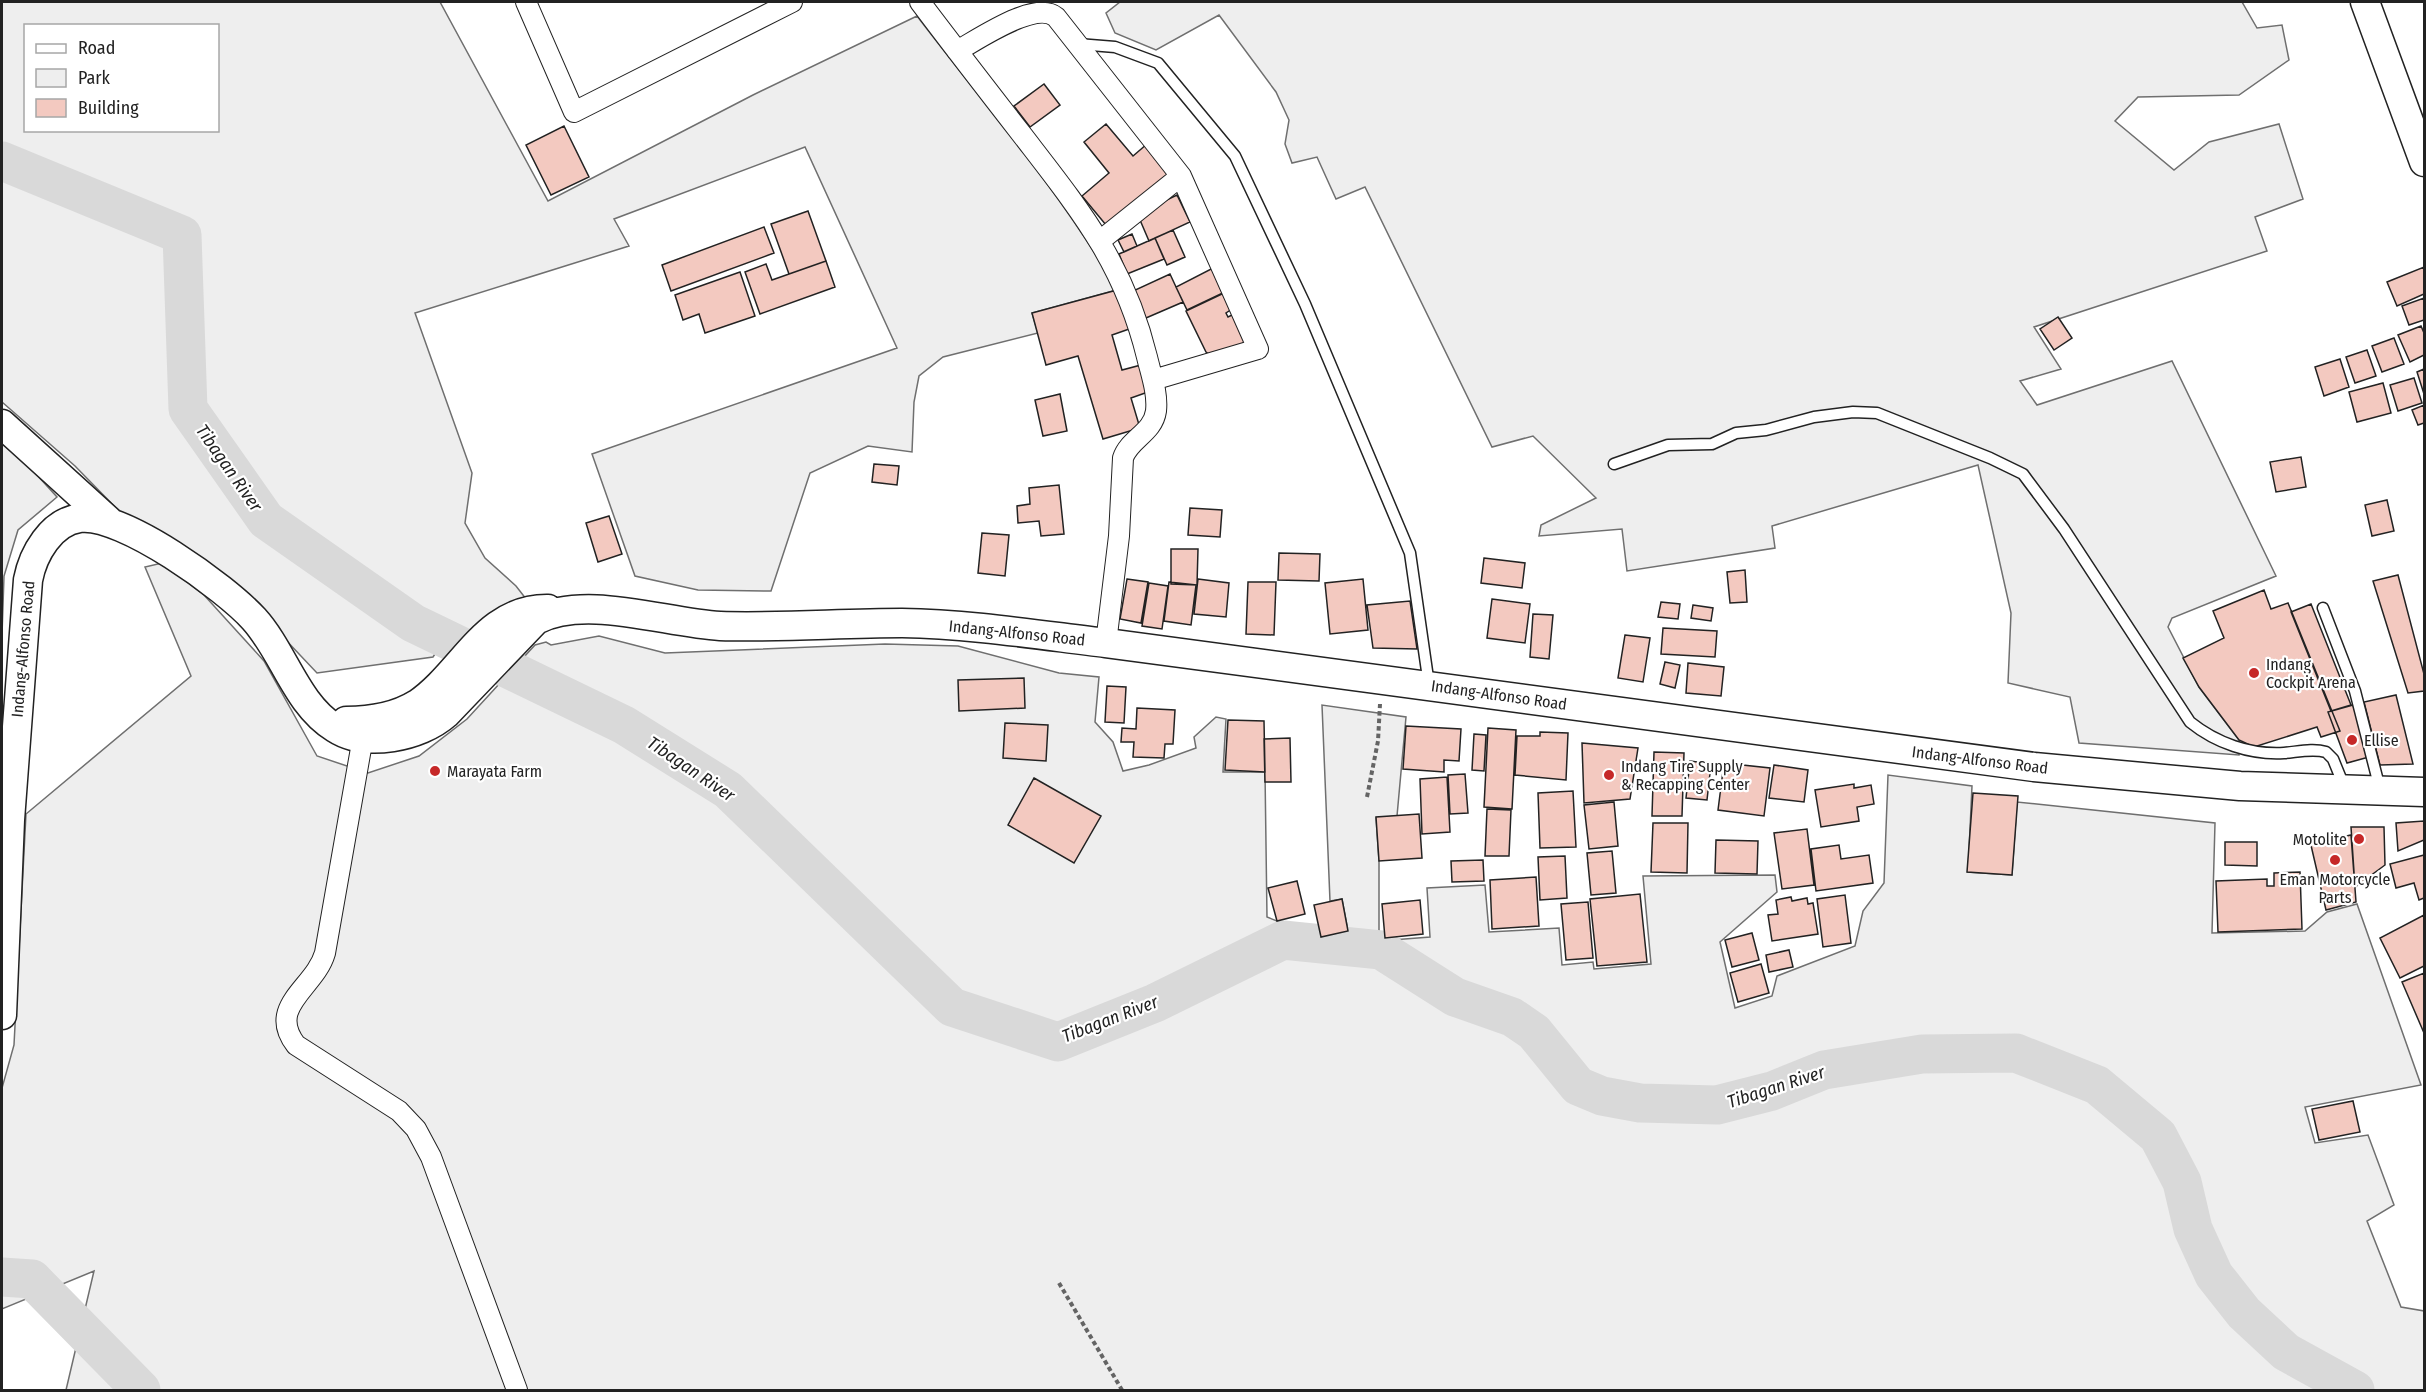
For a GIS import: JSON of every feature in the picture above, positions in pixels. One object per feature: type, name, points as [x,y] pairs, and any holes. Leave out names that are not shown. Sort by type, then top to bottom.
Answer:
[{"type":"main road","points":[[2365,2],[2424,162]]},
{"type":"main road","points":[[2,424],[109,522]]},
{"type":"main road","name":"Indang-Alfonso Road","points":[[2,1015],[10,820],[30,567],[45,541],[69,522],[90,518],[109,522],[161,548],[211,582],[248,613],[263,631],[318,714],[334,728],[363,738],[391,736],[419,730],[441,718],[443,698],[494,627],[507,618],[525,611],[582,610],[612,611],[716,626],[934,624],[1106,643],[2070,771],[2240,786],[2420,792]]},
{"type":"main road","name":"Indang-Alfonso Road","points":[[318,714],[335,721],[383,717],[416,704],[443,698],[541,618],[582,610]]},
{"type":"street","points":[[526,2],[574,112],[792,2]]},
{"type":"street","points":[[920,2],[1101,240],[1129,300],[1153,380],[1156,403],[1153,422],[1143,436],[1128,448],[1122,462],[1119,536],[1106,643]]},
{"type":"street","points":[[957,51],[1037,9],[1052,13],[1181,176],[1258,349],[1153,380]]},
{"type":"street","points":[[1101,240],[1181,176]]},
{"type":"street","points":[[363,738],[325,953],[316,974],[293,1000],[287,1013],[286,1027],[296,1045],[399,1111],[416,1129],[430,1157],[518,1390]]},
{"type":"lane","points":[[1078,44],[1115,47],[1158,63],[1235,156],[1305,304],[1410,553],[1430,686]]},
{"type":"lane","points":[[1614,464],[1668,445],[1712,444],[1736,433],[1766,430],[1814,417],[1853,412],[1877,413],[1990,458],[2023,474],[2064,529],[2190,722],[2217,741],[2251,750],[2265,753],[2326,752],[2333,759],[2346,790]]},
{"type":"lane","points":[[2323,608],[2355,691],[2381,792]]},
{"type":"path","points":[[1367,797],[1381,718],[1379,679]]},
{"type":"path","points":[[1059,1283],[1122,1390]]},
{"type":"green space","points":[[2,2],[440,2],[548,201],[753,95],[917,16],[1072,218],[1117,290],[1032,313],[1038,333],[943,357],[919,376],[914,402],[912,452],[868,446],[810,473],[771,591],[698,590],[635,576],[592,454],[897,348],[805,147],[614,219],[629,246],[415,313],[472,473],[465,523],[485,558],[516,586],[530,604],[502,636],[485,617],[458,645],[445,639],[433,657],[317,673],[228,579],[118,510],[75,466],[2,402]]},
{"type":"green space","points":[[1120,2],[2242,2],[2257,28],[2282,25],[2289,60],[2239,95],[2138,97],[2115,121],[2174,170],[2209,142],[2279,124],[2303,199],[2255,217],[2267,251],[2034,327],[2061,369],[2020,381],[2037,405],[2172,361],[2276,576],[2172,618],[2168,627],[2199,687],[2239,740],[2239,755],[2079,743],[2070,697],[2008,683],[2011,613],[1978,465],[1772,526],[1775,548],[1627,571],[1622,529],[1539,536],[1541,525],[1596,498],[1533,436],[1492,447],[1365,187],[1336,199],[1317,157],[1292,163],[1285,144],[1289,120],[1276,92],[1219,15],[1156,50],[1115,33],[1106,13]]},
{"type":"green space","points":[[2,444],[26,463],[57,497],[18,530],[4,576],[2,635]]},
{"type":"green space","points":[[162,563],[204,595],[264,661],[317,756],[368,773],[419,756],[467,719],[535,645],[546,642],[551,645],[599,636],[665,653],[885,644],[958,646],[1059,673],[1099,677],[1095,722],[1113,742],[1123,771],[1149,765],[1196,748],[1194,737],[1216,717],[1226,719],[1223,772],[1265,772],[1267,917],[1335,944],[1348,931],[1342,899],[1330,901],[1322,705],[1406,717],[1397,816],[1376,818],[1379,861],[1379,941],[1430,937],[1427,888],[1485,885],[1489,932],[1559,928],[1562,965],[1593,962],[1594,969],[1651,964],[1643,876],[1775,875],[1777,892],[1720,942],[1735,1008],[1772,996],[1777,976],[1855,946],[1863,911],[1884,883],[1888,775],[1972,786],[1968,872],[2012,875],[2017,802],[2215,823],[2212,933],[2305,931],[2327,912],[2357,904],[2421,1085],[2305,1107],[2315,1143],[2368,1135],[2394,1205],[2367,1221],[2401,1307],[2424,1311],[2424,1390],[66,1390],[94,1271],[2,1309],[2,1088],[14,1045],[26,814],[191,676],[145,567]]},
{"type":"building","points":[[1044,84],[1060,105],[1030,127],[1014,106]]},
{"type":"building","points":[[1106,124],[1133,156],[1147,144],[1170,173],[1106,225],[1082,196],[1109,173],[1084,142]]},
{"type":"building","points":[[564,126],[589,177],[551,195],[526,145]]},
{"type":"building","points":[[1177,195],[1190,222],[1149,241],[1140,220],[1156,205]]},
{"type":"building","points":[[808,211],[826,261],[789,274],[771,224]]},
{"type":"building","points":[[764,227],[774,253],[671,291],[662,265]]},
{"type":"building","points":[[1173,230],[1185,257],[1167,265],[1155,238]]},
{"type":"building","points":[[1132,234],[1137,246],[1124,252],[1118,240]]},
{"type":"building","points":[[1155,238],[1164,259],[1127,274],[1119,254]]},
{"type":"building","points":[[826,261],[835,287],[760,314],[745,272],[766,264],[772,280]]},
{"type":"building","points":[[1215,267],[1227,291],[1187,310],[1176,287]]},
{"type":"building","points":[[2424,267],[2424,294],[2397,306],[2387,282]]},
{"type":"building","points":[[740,272],[755,316],[705,333],[699,314],[683,320],[675,295]]},
{"type":"building","points":[[1170,274],[1183,302],[1146,318],[1133,291]]},
{"type":"building","points":[[1117,290],[1132,328],[1112,335],[1122,370],[1141,365],[1148,392],[1131,398],[1140,428],[1103,439],[1078,356],[1046,365],[1032,313]]},
{"type":"building","points":[[1224,293],[1232,309],[1226,313],[1228,317],[1234,314],[1247,339],[1239,347],[1210,355],[1206,352],[1186,311]]},
{"type":"building","points":[[2424,298],[2424,320],[2409,325],[2402,306]]},
{"type":"building","points":[[2058,317],[2072,338],[2054,350],[2040,329]]},
{"type":"building","points":[[2421,326],[2424,333],[2424,355],[2410,362],[2398,335]]},
{"type":"building","points":[[2394,338],[2404,364],[2382,372],[2372,346]]},
{"type":"building","points":[[2367,350],[2376,376],[2355,383],[2346,357]]},
{"type":"building","points":[[2340,359],[2349,387],[2324,396],[2315,367]]},
{"type":"building","points":[[2424,369],[2424,394],[2417,372]]},
{"type":"building","points":[[2414,378],[2422,403],[2398,411],[2390,385]]},
{"type":"building","points":[[2383,383],[2391,413],[2357,422],[2349,392]]},
{"type":"building","points":[[1060,394],[1067,431],[1043,436],[1035,400]]},
{"type":"building","points":[[2424,405],[2424,423],[2418,425],[2412,410]]},
{"type":"building","points":[[2301,457],[2306,487],[2276,492],[2270,462]]},
{"type":"building","points":[[874,464],[899,466],[897,485],[872,482]]},
{"type":"building","points":[[1059,485],[1064,534],[1041,536],[1039,521],[1018,523],[1017,506],[1030,504],[1029,488]]},
{"type":"building","points":[[2387,500],[2394,531],[2372,536],[2365,505]]},
{"type":"building","points":[[1190,508],[1222,510],[1220,537],[1188,535]]},
{"type":"building","points":[[609,516],[622,554],[598,562],[586,523]]},
{"type":"building","points":[[982,533],[1009,535],[1005,576],[978,573]]},
{"type":"building","points":[[1171,549],[1198,549],[1197,585],[1171,584]]},
{"type":"building","points":[[1279,553],[1320,554],[1319,581],[1278,580]]},
{"type":"building","points":[[1484,558],[1525,563],[1522,588],[1481,583]]},
{"type":"building","points":[[1745,570],[1747,602],[1730,603],[1727,572]]},
{"type":"building","points":[[2398,575],[2424,674],[2424,691],[2408,693],[2373,581]]},
{"type":"building","points":[[1127,579],[1148,582],[1141,623],[1120,619]]},
{"type":"building","points":[[1198,579],[1229,583],[1226,617],[1194,614]]},
{"type":"building","points":[[1363,579],[1368,630],[1330,634],[1325,583]]},
{"type":"building","points":[[1169,582],[1196,585],[1191,625],[1164,621]]},
{"type":"building","points":[[1248,582],[1276,582],[1274,635],[1246,634]]},
{"type":"building","points":[[1149,583],[1168,586],[1162,629],[1142,626]]},
{"type":"building","name":"Indang Cockpit Arena","points":[[2264,590],[2271,609],[2288,603],[2340,731],[2321,737],[2317,727],[2254,747],[2239,740],[2199,687],[2183,658],[2224,638],[2213,611]]},
{"type":"building","points":[[1492,599],[1530,604],[1525,643],[1487,638]]},
{"type":"building","points":[[1410,601],[1417,649],[1373,648],[1367,605]]},
{"type":"building","points":[[1661,602],[1680,604],[1678,619],[1658,617]]},
{"type":"building","points":[[2311,604],[2351,705],[2331,711],[2291,612]]},
{"type":"building","points":[[1693,605],[1713,608],[1711,621],[1691,618]]},
{"type":"building","points":[[1533,614],[1553,615],[1549,659],[1530,657]]},
{"type":"building","points":[[1663,628],[1717,631],[1715,657],[1661,654]]},
{"type":"building","points":[[1625,635],[1650,638],[1643,682],[1618,678]]},
{"type":"building","points":[[1665,662],[1680,665],[1675,688],[1660,684]]},
{"type":"building","points":[[1688,663],[1724,667],[1721,696],[1686,693]]},
{"type":"building","points":[[1024,678],[1025,708],[959,711],[958,680]]},
{"type":"building","points":[[1107,686],[1126,687],[1124,723],[1105,722]]},
{"type":"building","points":[[2396,695],[2413,764],[2380,765],[2364,702]]},
{"type":"building","points":[[2353,705],[2369,757],[2347,763],[2328,712]]},
{"type":"building","points":[[1137,708],[1175,710],[1173,744],[1165,744],[1164,758],[1133,757],[1134,742],[1121,742],[1122,728],[1136,729]]},
{"type":"building","points":[[1228,720],[1264,721],[1265,772],[1225,770]]},
{"type":"building","points":[[1005,723],[1048,725],[1046,761],[1003,758]]},
{"type":"building","points":[[1406,726],[1461,729],[1459,761],[1444,760],[1444,772],[1403,769]]},
{"type":"building","points":[[1488,728],[1516,730],[1512,809],[1484,807]]},
{"type":"building","points":[[1540,732],[1568,733],[1566,780],[1515,775],[1517,736],[1540,736]]},
{"type":"building","points":[[1474,734],[1486,735],[1484,771],[1472,770]]},
{"type":"building","points":[[1290,738],[1291,782],[1265,782],[1264,739]]},
{"type":"building","points":[[1582,743],[1638,748],[1630,799],[1584,803]]},
{"type":"building","points":[[1654,752],[1684,753],[1682,816],[1652,816]]},
{"type":"building","points":[[1690,761],[1711,764],[1707,800],[1686,798]]},
{"type":"building","points":[[1724,763],[1770,768],[1764,816],[1718,810]]},
{"type":"building","points":[[1774,765],[1808,770],[1804,802],[1769,798]]},
{"type":"building","points":[[1465,774],[1468,813],[1450,814],[1448,775]]},
{"type":"building","points":[[1447,777],[1450,832],[1422,834],[1420,779]]},
{"type":"building","points":[[1034,778],[1101,816],[1074,863],[1008,825]]},
{"type":"building","points":[[1854,784],[1854,788],[1871,785],[1874,804],[1857,807],[1859,821],[1821,827],[1815,790]]},
{"type":"building","points":[[1573,791],[1576,847],[1540,848],[1538,793]]},
{"type":"building","points":[[1973,793],[2018,796],[2012,875],[1967,872]]},
{"type":"building","points":[[1614,802],[1618,846],[1589,849],[1584,805]]},
{"type":"building","points":[[1487,809],[1511,810],[1509,856],[1485,856]]},
{"type":"building","points":[[1419,814],[1422,858],[1379,861],[1376,817]]},
{"type":"building","points":[[2424,821],[2424,840],[2398,851],[2396,823]]},
{"type":"building","points":[[1653,823],[1688,823],[1687,873],[1651,872]]},
{"type":"building","points":[[2351,827],[2384,827],[2385,865],[2355,887]]},
{"type":"building","points":[[1807,829],[1814,885],[1782,889],[1774,833]]},
{"type":"building","points":[[2351,835],[2356,902],[2326,910],[2310,841],[2323,838],[2324,841]]},
{"type":"building","points":[[1716,840],[1758,841],[1757,874],[1715,873]]},
{"type":"building","points":[[2225,842],[2257,842],[2257,866],[2225,865]]},
{"type":"building","points":[[1839,845],[1841,859],[1869,855],[1873,883],[1816,891],[1811,849]]},
{"type":"building","points":[[1612,851],[1616,893],[1591,895],[1587,853]]},
{"type":"building","points":[[2424,855],[2424,898],[2419,900],[2414,883],[2396,888],[2390,864]]},
{"type":"building","points":[[1565,856],[1567,898],[1540,900],[1538,857]]},
{"type":"building","points":[[1483,860],[1484,881],[1452,882],[1451,861]]},
{"type":"building","points":[[2300,872],[2302,929],[2218,932],[2216,881],[2267,879],[2267,886],[2274,886],[2274,873]]},
{"type":"building","points":[[1536,877],[1539,926],[1492,929],[1490,880]]},
{"type":"building","points":[[1297,881],[1305,914],[1277,921],[1268,888]]},
{"type":"building","points":[[1640,894],[1647,962],[1597,966],[1590,899]]},
{"type":"building","points":[[1845,895],[1851,943],[1823,947],[1817,899]]},
{"type":"building","points":[[1791,897],[1792,901],[1807,898],[1808,904],[1813,903],[1818,934],[1772,941],[1768,915],[1778,914],[1776,900]]},
{"type":"building","points":[[1342,899],[1348,931],[1321,937],[1314,905]]},
{"type":"building","points":[[1420,900],[1423,934],[1385,938],[1382,904]]},
{"type":"building","points":[[1588,902],[1593,958],[1566,960],[1561,904]]},
{"type":"building","points":[[2424,915],[2424,966],[2400,978],[2380,938]]},
{"type":"building","points":[[1752,933],[1759,960],[1732,967],[1725,940]]},
{"type":"building","points":[[1789,950],[1793,967],[1769,972],[1766,955]]},
{"type":"building","points":[[1761,964],[1769,993],[1738,1002],[1730,973]]},
{"type":"building","points":[[2424,973],[2424,1033],[2402,982]]},
{"type":"building","points":[[2353,1101],[2360,1132],[2319,1140],[2312,1109]]},
{"type":"waterway","name":"Tibagan River","points":[[2,161],[182,235],[188,409],[266,520],[413,623],[624,725],[728,790],[952,1007],[1058,1042],[1155,1003],[1283,940],[1381,950],[1455,997],[1512,1017],[1534,1032],[1578,1086],[1602,1096],[1640,1103],[1717,1105],[1772,1091],[1824,1070],[1922,1054],[2016,1053],[2097,1085],[2158,1136],[2182,1182],[2193,1229],[2214,1275],[2244,1313],[2286,1352],[2355,1390]]},
{"type":"waterway","points":[[2,1277],[32,1279],[141,1390]]},
{"type":"place","name":"Indang Cockpit Arena","points":[[2254,673]]},
{"type":"place","name":"Ellise","points":[[2352,740]]},
{"type":"place","name":"Marayata Farm","points":[[435,771]]},
{"type":"place","name":"Indang Tire Supply & Recapping Center","points":[[1609,775]]},
{"type":"place","name":"Motolite","points":[[2359,839]]},
{"type":"place","name":"Eman Motorcycle Parts","points":[[2335,860]]}]
